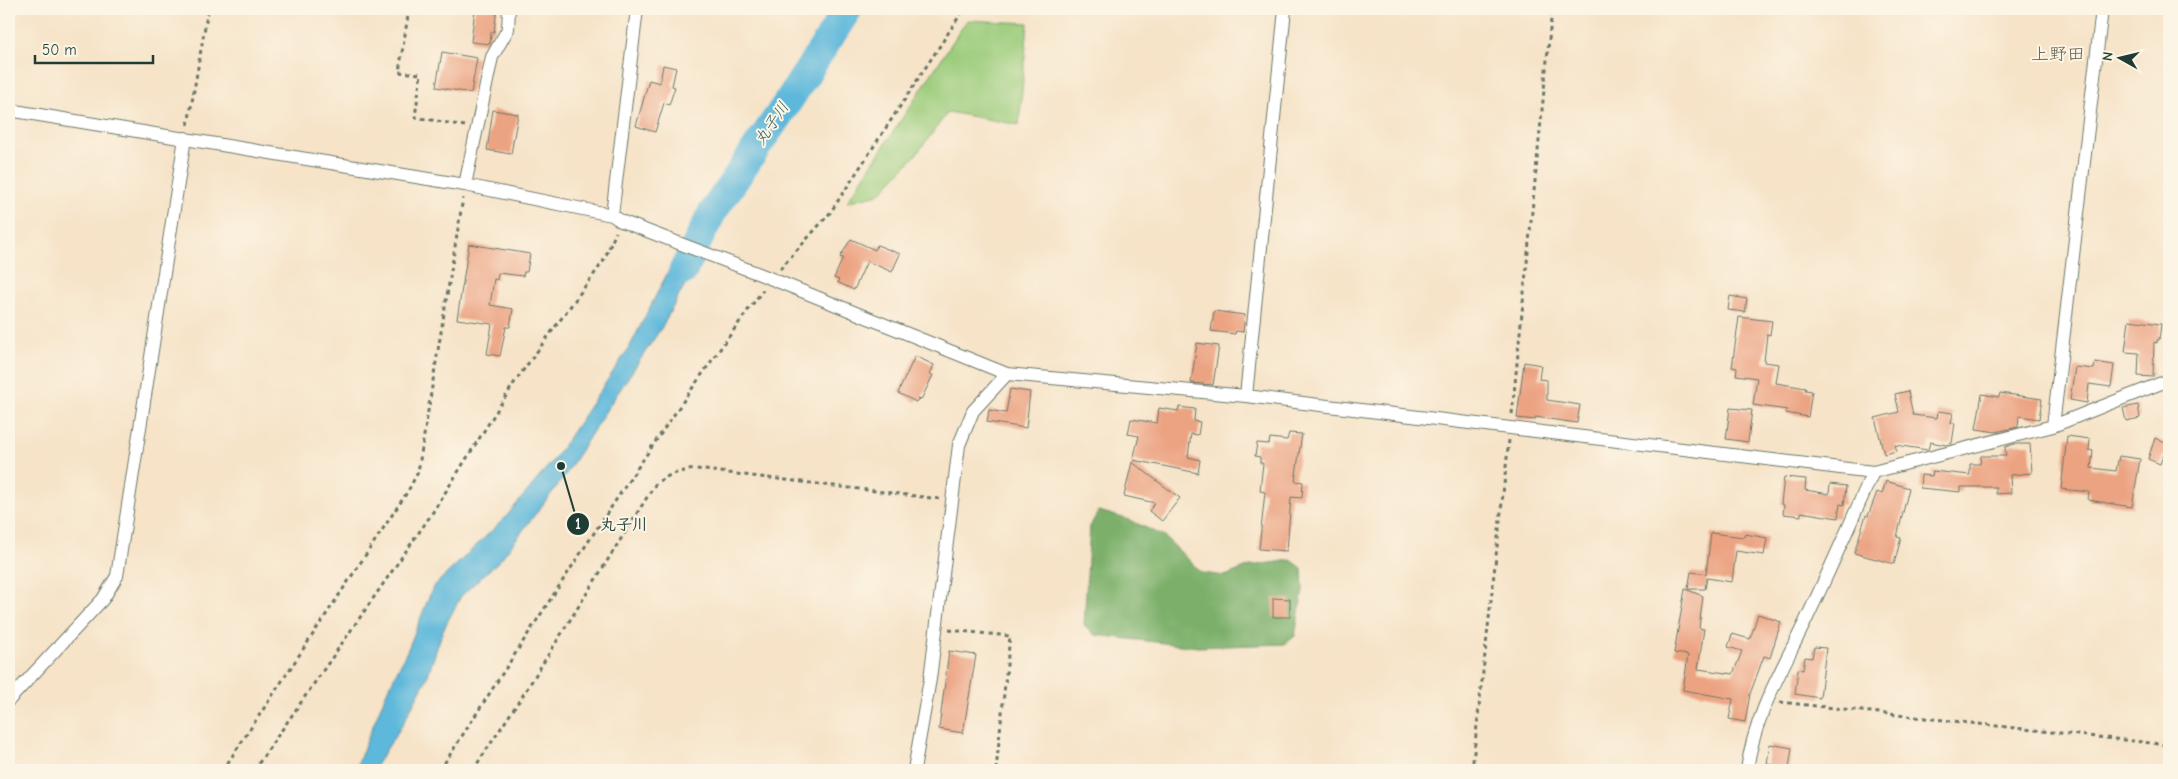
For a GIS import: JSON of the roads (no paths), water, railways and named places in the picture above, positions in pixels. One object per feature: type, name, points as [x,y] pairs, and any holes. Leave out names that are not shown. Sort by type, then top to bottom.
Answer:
[{"type":"street","points":[[465,185],[492,57],[508,29],[508,9]]},
{"type":"street","points":[[616,218],[637,9]]},
{"type":"street","points":[[1246,396],[1286,9]]},
{"type":"street","points":[[2053,426],[2102,9]]},
{"type":"street","points":[[9,110],[465,185],[616,218],[1007,374],[1246,396],[1873,472],[2053,426],[2169,380]]},
{"type":"street","points":[[9,700],[103,599],[117,576],[186,138]]},
{"type":"street","points":[[914,770],[930,679],[959,445],[973,411],[1007,374]]},
{"type":"street","points":[[1748,770],[1750,747],[1759,716],[1832,566],[1873,472]]},
{"type":"water","points":[[689,231],[709,240],[662,327],[564,477],[500,560],[461,596],[443,630],[427,678],[401,727],[373,770],[355,770],[433,587],[505,518],[555,458],[629,348]]},
{"type":"waterway","name":"丸子川","points":[[683,271],[712,213],[848,9]]},
{"type":"place","name":"丸子川","points":[[561,466]]},
{"type":"district","name":"上野田","points":[[2058,54]]}]
